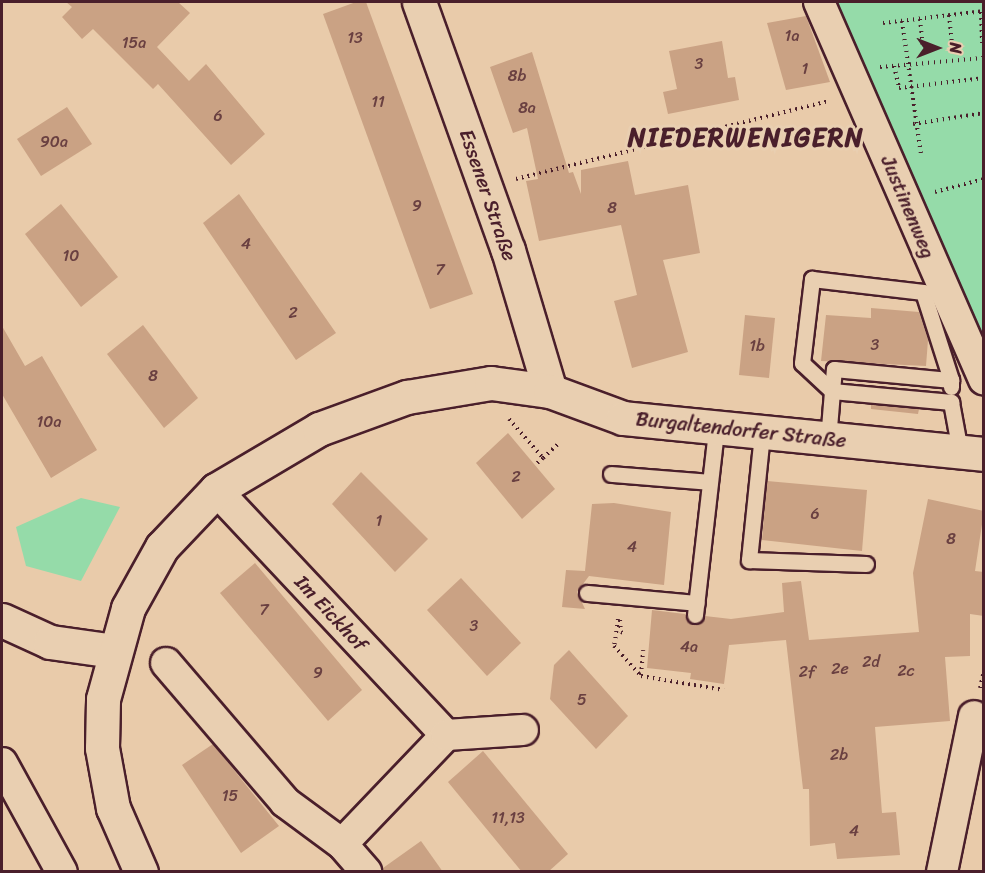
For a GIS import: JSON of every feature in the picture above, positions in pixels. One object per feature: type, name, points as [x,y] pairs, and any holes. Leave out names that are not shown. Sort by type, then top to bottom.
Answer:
[{"type":"main road","name":"Essener Straße","points":[[420,2],[485,187],[550,391]]},
{"type":"main road","name":"Burgaltendorfer Straße","points":[[141,872],[113,808],[102,748],[103,699],[114,651],[128,608],[162,548],[216,490],[319,429],[407,397],[493,383],[550,391],[623,418],[716,430],[972,453]]},
{"type":"main road","points":[[2,620],[50,642],[114,651]]},
{"type":"street","name":"Justinenweg","points":[[819,2],[853,81],[919,196],[984,380]]},
{"type":"street","name":"Im Eickhof","points":[[216,490],[446,735]]},
{"type":"street","points":[[166,663],[285,801],[342,844],[366,872]]},
{"type":"street","points":[[942,872],[974,717]]},
{"type":"street","points":[[342,844],[446,735],[523,730]]},
{"type":"street","points":[[2,763],[62,872]]},
{"type":"lane","points":[[951,402],[832,391],[802,363],[812,279],[923,292],[951,380],[951,402],[972,453]]},
{"type":"lane","points":[[828,440],[834,369],[951,380]]},
{"type":"lane","points":[[587,594],[696,609],[716,430]]},
{"type":"lane","points":[[762,434],[748,560],[866,564]]},
{"type":"lane","points":[[611,474],[710,482]]},
{"type":"path","points":[[883,23],[982,11],[982,43]]},
{"type":"path","points":[[949,15],[952,46]]},
{"type":"path","points":[[920,19],[923,47]]},
{"type":"path","points":[[902,21],[913,124],[922,158]]},
{"type":"path","points":[[485,187],[853,81],[894,66],[984,58]]},
{"type":"path","points":[[894,66],[899,88],[984,78]]},
{"type":"path","points":[[913,124],[984,113]]},
{"type":"path","points":[[919,196],[984,179]]},
{"type":"path","points":[[919,196],[929,181]]},
{"type":"path","points":[[493,383],[503,413],[543,458]]},
{"type":"path","points":[[535,465],[559,443]]},
{"type":"path","points":[[627,634],[621,632],[619,614],[614,646],[641,676],[685,680]]},
{"type":"path","points":[[641,676],[643,650]]},
{"type":"path","points":[[690,676],[685,680],[684,687],[724,690]]},
{"type":"green space","points":[[833,2],[983,2],[983,349]]},
{"type":"green space","points":[[81,498],[120,507],[81,581],[26,566],[16,527]]},
{"type":"building","points":[[66,2],[178,2],[190,13],[157,47],[189,81],[206,64],[265,134],[231,165],[158,84],[153,89],[93,29],[82,39],[62,17],[72,7]]},
{"type":"building","points":[[356,2],[366,2],[473,294],[430,309],[323,14]]},
{"type":"building","points":[[806,16],[830,82],[786,90],[767,23]]},
{"type":"building","points":[[722,41],[728,78],[735,77],[739,100],[668,114],[663,92],[677,89],[669,51]]},
{"type":"building","points":[[532,52],[569,173],[573,172],[581,194],[581,170],[628,161],[635,195],[688,185],[700,253],[663,260],[688,352],[632,368],[614,301],[637,295],[621,225],[539,241],[526,181],[538,179],[527,128],[513,133],[490,67]]},
{"type":"building","points":[[67,107],[92,144],[41,176],[17,139]]},
{"type":"building","points":[[239,194],[336,333],[296,360],[203,223]]},
{"type":"building","points":[[61,204],[118,277],[81,307],[25,234]]},
{"type":"building","points":[[871,308],[919,312],[928,340],[926,366],[821,361],[826,315],[871,318]]},
{"type":"building","points":[[745,315],[775,318],[769,378],[739,375]]},
{"type":"building","points":[[143,325],[198,398],[164,428],[107,354]]},
{"type":"building","points":[[2,326],[25,366],[42,356],[97,450],[51,478],[2,394]]},
{"type":"building","points":[[871,404],[919,409],[918,414],[871,409]]},
{"type":"building","points":[[508,433],[555,489],[522,519],[476,463]]},
{"type":"building","points":[[361,472],[428,539],[395,572],[332,504]]},
{"type":"building","points":[[767,481],[867,490],[862,551],[762,540]]},
{"type":"building","points":[[928,499],[984,511],[975,571],[984,572],[984,616],[970,614],[970,656],[945,657],[950,721],[875,727],[882,813],[896,812],[900,855],[837,859],[835,843],[810,846],[809,789],[803,789],[786,640],[729,645],[724,684],[690,679],[691,673],[647,668],[652,610],[685,614],[694,625],[705,616],[731,619],[784,612],[782,583],[801,581],[809,640],[919,632],[913,573]]},
{"type":"building","points":[[614,503],[671,512],[664,585],[589,576],[577,592],[585,609],[562,607],[566,570],[585,571],[592,504]]},
{"type":"building","points":[[255,563],[362,690],[328,721],[220,593]]},
{"type":"building","points":[[461,578],[521,643],[487,676],[427,610]]},
{"type":"building","points":[[569,650],[628,716],[596,749],[550,699],[554,665]]},
{"type":"building","points":[[213,744],[279,826],[241,853],[182,765]]},
{"type":"building","points":[[483,751],[568,854],[548,872],[522,872],[448,782]]},
{"type":"building","points":[[421,841],[443,872],[383,872],[383,868]]},
{"type":"district","name":"NIEDERWENIGERN","points":[[746,138]]}]
